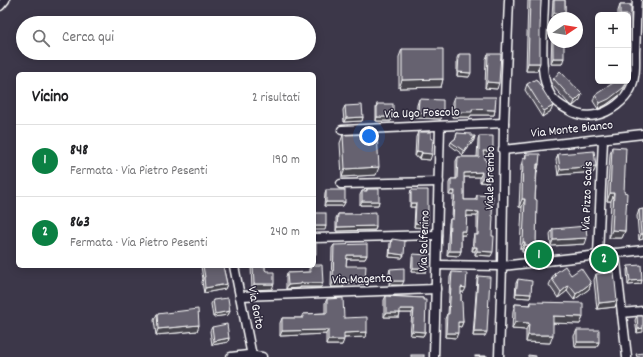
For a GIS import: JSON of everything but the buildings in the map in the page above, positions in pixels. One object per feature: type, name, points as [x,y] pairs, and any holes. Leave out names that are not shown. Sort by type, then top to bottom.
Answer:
[{"type":"street","points":[[0,6],[5,0]]},
{"type":"street","name":"Viale Brembo","points":[[499,357],[502,266],[503,150],[509,0]]},
{"type":"street","points":[[544,0],[543,64],[546,86],[553,99],[560,105],[576,114],[589,116],[603,113],[614,106],[622,100],[631,88],[634,75],[638,0],[643,2]]},
{"type":"street","name":"Via Ugo Foscolo","points":[[342,130],[504,123]]},
{"type":"street","name":"Via Solferino","points":[[434,357],[440,126]]},
{"type":"street","name":"Via Monte Bianco","points":[[503,150],[643,134]]},
{"type":"street","name":"Via Pizzo Scais","points":[[598,255],[602,139]]},
{"type":"street","points":[[341,184],[439,182]]},
{"type":"street","points":[[316,238],[437,235]]},
{"type":"street","points":[[436,264],[502,266],[643,250]]},
{"type":"street","points":[[615,253],[627,357]]},
{"type":"street","name":"Via Goito","points":[[234,268],[252,356]]},
{"type":"street","name":"Via Magenta","points":[[240,296],[436,289]]},
{"type":"street","points":[[622,313],[643,311]]},
{"type":"street","points":[[231,357],[262,357]]},
{"type":"place","name":"848","points":[[539,255]]},
{"type":"place","name":"863","points":[[604,259]]}]
